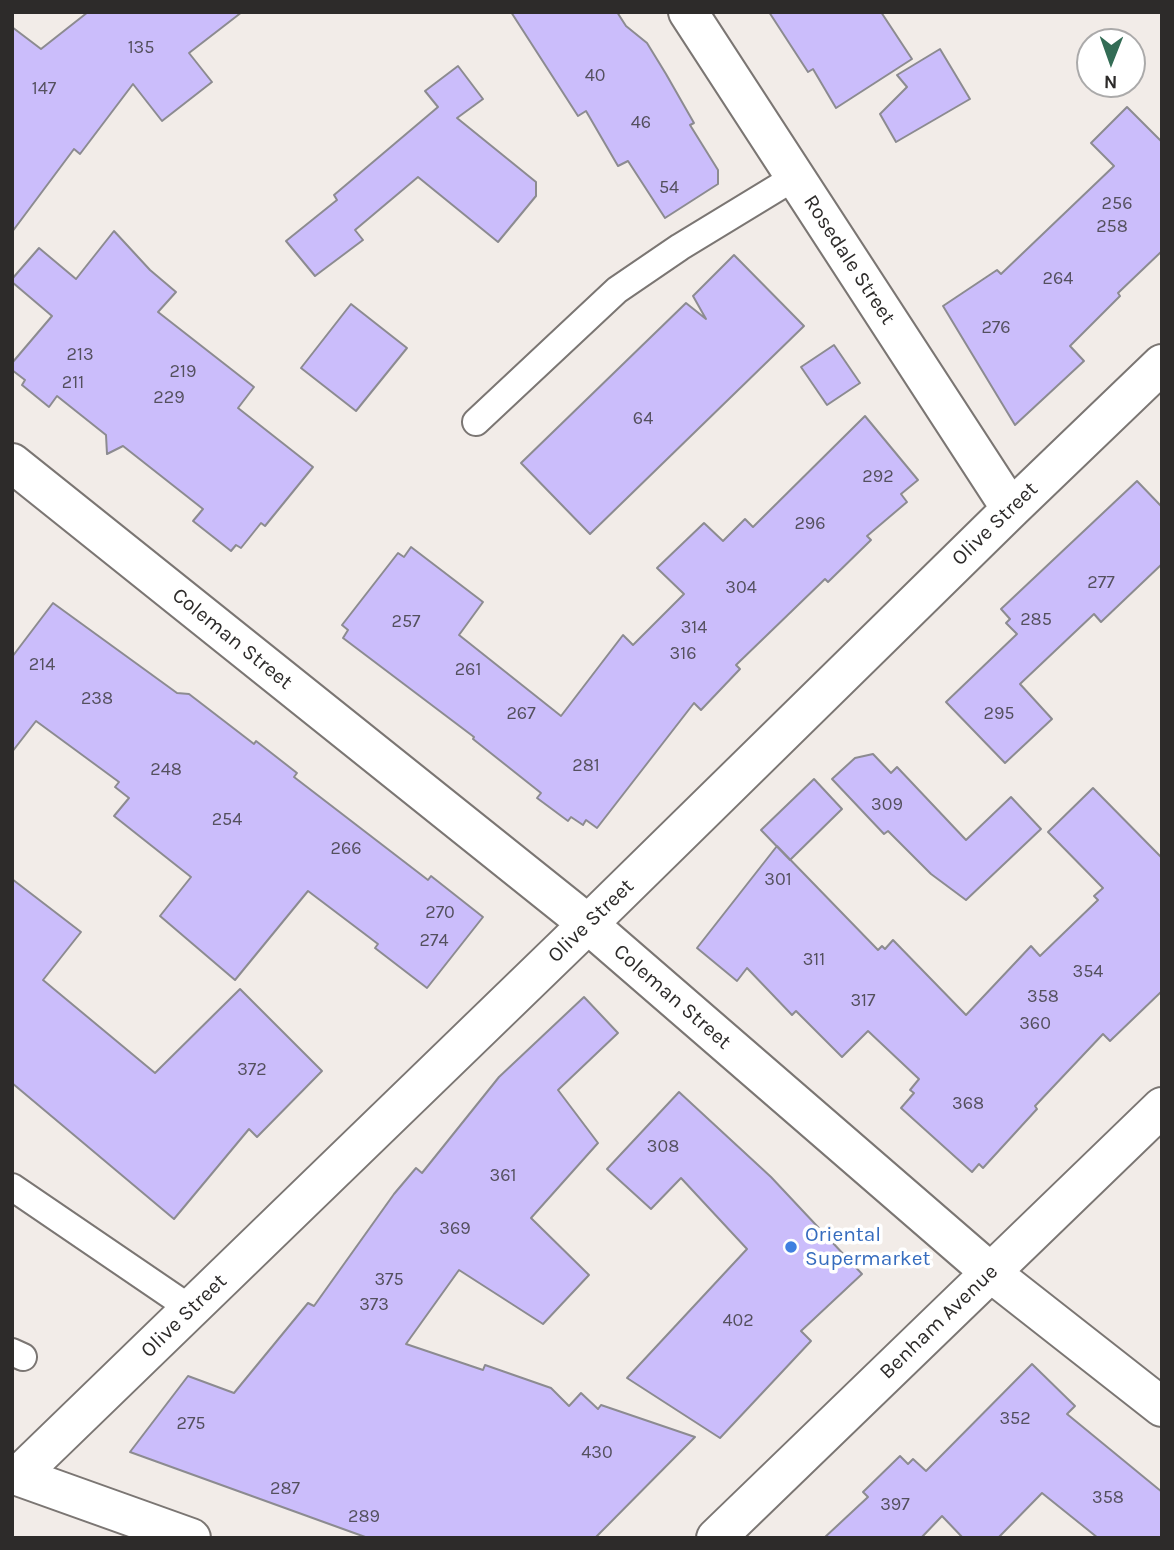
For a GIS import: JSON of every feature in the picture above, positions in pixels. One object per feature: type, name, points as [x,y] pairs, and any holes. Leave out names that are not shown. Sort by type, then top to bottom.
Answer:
[{"type":"street","name":"Rosedale Street","points":[[688,12],[1010,509]]},
{"type":"street","name":"Olive Street","points":[[15,1475],[191,1309],[1162,364]]},
{"type":"street","name":"Coleman Street","points":[[12,463],[588,924],[990,1272],[1162,1407]]},
{"type":"street","name":"Benham Avenue","points":[[716,1538],[1162,1107]]},
{"type":"street","points":[[15,1475],[191,1538]]},
{"type":"lane","points":[[476,422],[617,290],[680,247],[795,177]]},
{"type":"lane","points":[[12,1187],[191,1309]]},
{"type":"building","points":[[88,12],[242,12],[189,53],[212,82],[162,121],[133,84],[80,154],[74,149],[12,232],[12,27],[41,49]]},
{"type":"building","points":[[511,12],[617,12],[626,26],[647,43],[666,74],[694,123],[690,125],[718,170],[718,184],[665,218],[628,161],[618,166],[586,111],[578,116]]},
{"type":"building","points":[[769,12],[881,12],[912,59],[836,108],[813,69],[808,72]]},
{"type":"building","points":[[940,49],[970,99],[896,142],[880,114],[907,87],[897,75]]},
{"type":"building","points":[[458,66],[483,99],[457,118],[536,182],[536,196],[498,242],[418,177],[355,230],[363,240],[315,276],[286,241],[337,200],[334,195],[438,107],[425,91]]},
{"type":"building","points":[[1127,107],[1162,142],[1162,251],[1118,293],[1120,296],[1070,346],[1084,361],[1015,425],[943,306],[997,270],[1001,274],[1114,166],[1091,143]]},
{"type":"building","points":[[114,231],[150,270],[176,292],[158,312],[254,387],[238,408],[313,467],[265,526],[261,523],[241,548],[236,545],[231,551],[193,521],[203,509],[123,446],[107,454],[106,435],[57,396],[49,407],[22,385],[25,380],[12,370],[12,363],[52,316],[12,282],[12,279],[39,248],[76,279]]},
{"type":"building","points":[[734,255],[804,326],[590,534],[521,463],[686,303],[706,319],[693,296]]},
{"type":"building","points":[[351,304],[407,348],[356,411],[301,368]]},
{"type":"building","points":[[834,345],[860,383],[827,405],[801,367]]},
{"type":"building","points":[[865,416],[918,480],[901,494],[907,502],[867,536],[871,540],[828,582],[825,579],[736,665],[740,669],[701,710],[694,703],[597,828],[586,820],[583,825],[571,817],[568,821],[537,798],[541,793],[473,739],[474,737],[343,638],[348,630],[342,625],[398,553],[404,557],[411,547],[483,602],[459,635],[561,716],[623,635],[633,645],[684,594],[657,568],[704,523],[723,541],[745,519],[753,527]]},
{"type":"building","points":[[1137,481],[1162,507],[1162,564],[1101,622],[1094,614],[1020,684],[1052,719],[1005,763],[946,702],[1017,634],[1006,623],[1010,619],[1001,609]]},
{"type":"building","points":[[53,603],[177,693],[189,694],[254,744],[256,741],[297,773],[294,777],[428,880],[431,876],[483,917],[427,988],[375,948],[378,944],[308,891],[235,980],[160,916],[191,877],[114,816],[129,798],[115,787],[119,782],[36,721],[12,752],[12,657]]},
{"type":"building","points":[[873,754],[891,773],[897,767],[966,840],[1011,797],[1041,829],[966,900],[931,874],[888,831],[884,834],[832,779],[855,758]]},
{"type":"building","points":[[814,779],[842,809],[790,860],[761,830]]},
{"type":"building","points":[[1093,788],[1162,858],[1162,991],[1110,1041],[1103,1034],[1035,1106],[1037,1109],[983,1168],[979,1164],[972,1172],[901,1108],[914,1093],[910,1090],[919,1079],[868,1031],[842,1057],[796,1011],[792,1015],[747,968],[737,981],[697,948],[777,846],[878,950],[882,946],[885,949],[893,940],[966,1015],[1031,946],[1040,956],[1098,900],[1094,896],[1103,888],[1048,832]]},
{"type":"building","points":[[12,879],[81,932],[43,980],[155,1073],[240,989],[322,1071],[257,1137],[249,1129],[174,1219],[12,1083]]},
{"type":"building","points":[[584,997],[618,1033],[558,1090],[598,1143],[531,1218],[589,1275],[543,1324],[459,1270],[406,1344],[483,1370],[485,1365],[551,1388],[569,1406],[581,1393],[598,1409],[601,1405],[695,1437],[595,1538],[368,1538],[130,1452],[188,1376],[234,1393],[308,1303],[314,1306],[394,1194],[416,1168],[422,1173],[499,1077]]},
{"type":"building","points":[[679,1092],[771,1177],[862,1274],[801,1331],[811,1341],[720,1438],[627,1378],[747,1249],[681,1178],[651,1209],[607,1169]]},
{"type":"building","points":[[1032,1364],[1075,1406],[1067,1414],[1162,1492],[1162,1538],[1098,1538],[1042,1493],[998,1538],[963,1538],[942,1516],[921,1538],[824,1538],[868,1497],[863,1492],[900,1456],[908,1464],[913,1459],[926,1471]]},
{"type":"place","name":"Oriental Supermarket","points":[[791,1247]]}]
